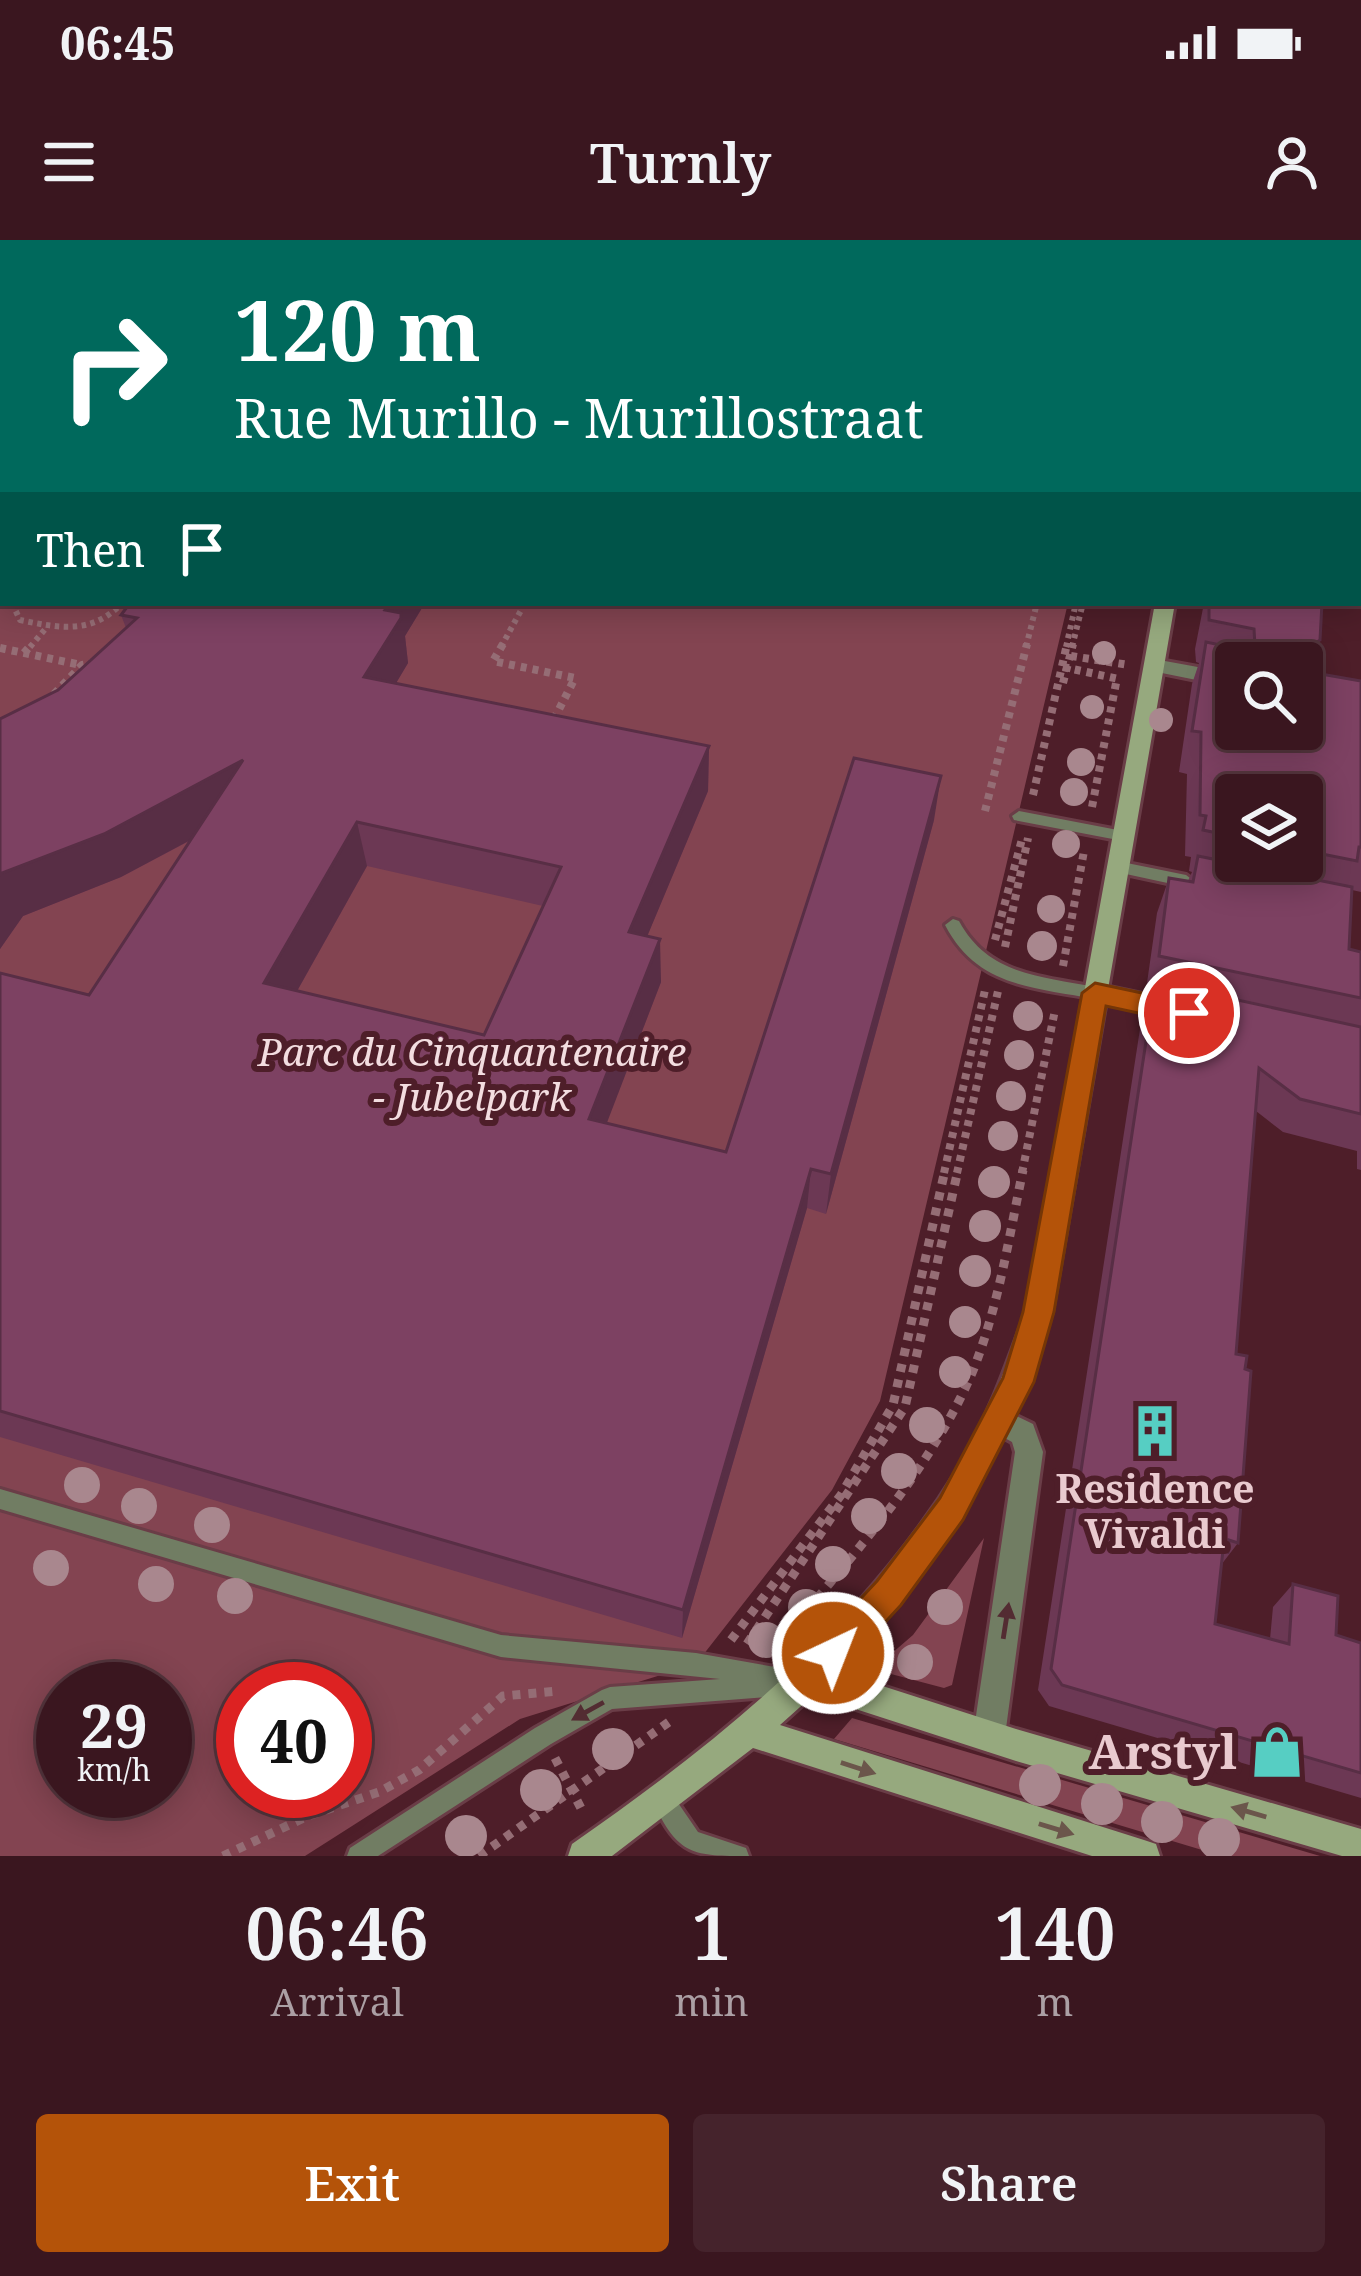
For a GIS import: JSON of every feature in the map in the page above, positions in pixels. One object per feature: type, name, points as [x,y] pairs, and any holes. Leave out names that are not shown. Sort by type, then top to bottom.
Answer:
[{"type":"street","points":[[584,1856],[664,1802],[805,1683],[889,1593],[951,1509],[1000,1421],[1018,1382],[1039,1312],[1164,606]]},
{"type":"street","points":[[1154,665],[1215,677]]},
{"type":"street","points":[[1095,993],[1210,1018]]},
{"type":"street","points":[[989,1736],[1029,1452],[1024,1433],[1000,1421]]},
{"type":"street","points":[[805,1683],[837,1687],[1361,1845]]},
{"type":"street","points":[[749,1731],[1144,1856]]},
{"type":"lane","points":[[1026,818],[1124,836]]},
{"type":"lane","points":[[1118,867],[1212,886]]},
{"type":"lane","points":[[953,925],[963,947],[995,969],[1095,993]]},
{"type":"lane","points":[[0,1498],[500,1646],[729,1668],[805,1683]]},
{"type":"lane","points":[[358,1856],[610,1698],[805,1683]]},
{"type":"lane","points":[[664,1802],[692,1841],[738,1856]]},
{"type":"path","points":[[13,606],[20,620],[77,631],[109,620],[120,606]]},
{"type":"path","points":[[522,606],[494,661],[574,678],[548,734]]},
{"type":"path","points":[[985,811],[1036,606]]},
{"type":"path","points":[[729,1668],[905,1407],[1026,818],[1078,606]]},
{"type":"path","points":[[1064,668],[1071,656],[1079,606]]},
{"type":"path","points":[[24,653],[48,626]]},
{"type":"path","points":[[0,648],[82,665],[102,661]]},
{"type":"path","points":[[1071,656],[1154,665]]},
{"type":"path","points":[[42,707],[82,665]]},
{"type":"path","points":[[770,1654],[897,1502],[972,1373],[995,1309],[1117,678],[1064,668]]},
{"type":"path","points":[[696,1664],[729,1642],[841,1495],[892,1405],[995,969]]},
{"type":"path","points":[[729,1642],[757,1651]]},
{"type":"path","points":[[223,1856],[308,1816],[379,1792],[419,1770],[503,1696],[566,1689]]},
{"type":"path","points":[[479,1856],[660,1732],[701,1689]]},
{"type":"path","points":[[552,1751],[586,1818]]},
{"type":"green space","name":"Parc du Cinquantenaire - Jubelpark","points":[[0,606],[1067,606],[880,1401],[832,1490],[696,1664],[520,1719],[372,1813],[372,1662],[216,1662],[216,1818],[365,1818],[305,1856],[0,1856]]},
{"type":"green space","points":[[984,1538],[952,1685],[944,1688],[891,1674],[884,1660],[913,1635]]},
{"type":"green space","points":[[852,1718],[1320,1856],[1222,1856],[834,1739]]},
{"type":"building","points":[[128,606],[388,606],[385,610],[401,613],[401,618],[364,677],[709,746],[629,932],[660,939],[589,1119],[726,1152],[854,758],[941,776],[831,1174],[811,1169],[683,1610],[0,1411],[0,973],[89,995],[243,760],[104,834],[0,875],[0,719],[58,690],[137,618],[121,615]],"holes":[[[357,822],[561,867],[484,1035],[264,983]]]},
{"type":"building","points":[[1209,606],[1322,606],[1317,642],[1255,642],[1254,629],[1209,620]]},
{"type":"building","points":[[1206,642],[1215,644],[1215,750],[1323,750],[1323,674],[1361,681],[1361,847],[1357,861],[1323,854],[1323,774],[1215,774],[1215,833],[1203,830],[1201,732],[1192,731]]},
{"type":"building","points":[[1198,856],[1215,859],[1215,882],[1323,881],[1352,887],[1349,949],[1361,952],[1361,998],[1159,956],[1169,878],[1193,882]]},
{"type":"building","points":[[1155,982],[1361,1027],[1361,1114],[1300,1099],[1259,1068],[1236,1354],[1247,1356],[1245,1369],[1251,1371],[1238,1543],[1229,1540],[1228,1552],[1223,1550],[1215,1624],[1289,1644],[1293,1584],[1338,1596],[1336,1635],[1361,1643],[1361,1773],[1062,1685],[1051,1669]]},
{"type":"place","name":"Residence Vivaldi","points":[[1155,1431]]},
{"type":"place","name":"Arstyl","points":[[1277,1752]]},
{"type":"route","points":[[833,1653],[889,1593],[951,1509],[1018,1382],[1039,1312],[1095,993],[1189,1013]]}]
